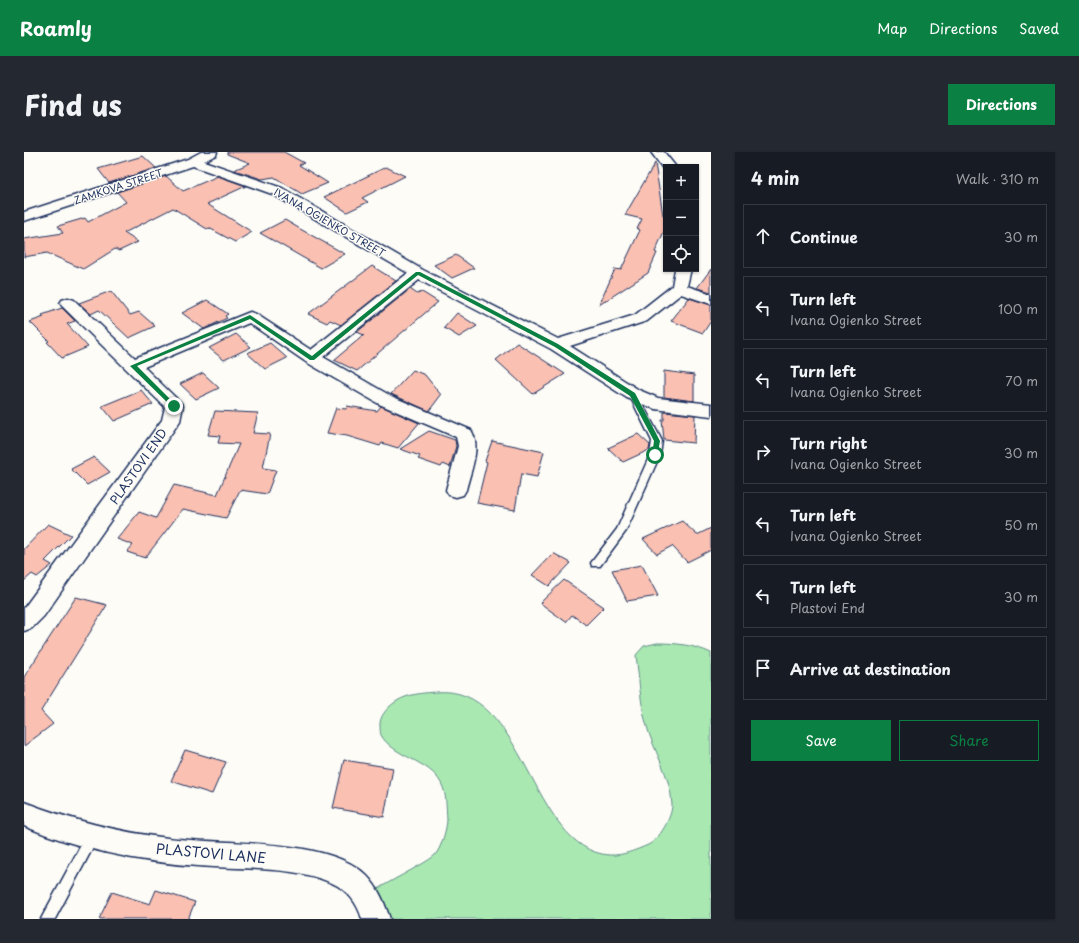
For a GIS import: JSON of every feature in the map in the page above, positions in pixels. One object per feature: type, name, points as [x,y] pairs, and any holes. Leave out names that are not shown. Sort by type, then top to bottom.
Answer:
[{"type":"street","name":"ZAMKOVA STREET","points":[[24,217],[193,162],[211,152]]},
{"type":"street","points":[[658,152],[667,164]]},
{"type":"street","name":"IVANA OGIENKO STREET","points":[[193,162],[277,191],[418,273],[557,345],[632,394],[655,403],[711,410]]},
{"type":"street","points":[[557,345],[641,318],[679,288],[682,272]]},
{"type":"street","points":[[312,358],[418,273]]},
{"type":"street","points":[[679,288],[711,299]]},
{"type":"street","name":"PLASTOVI END","points":[[24,622],[36,610],[170,421],[174,406],[68,303]]},
{"type":"street","points":[[133,366],[250,317],[312,358],[385,400],[465,434],[467,446],[456,490]]},
{"type":"street","name":"PLASTOVI LANE","points":[[24,814],[64,829],[115,842],[188,853],[284,859],[322,865],[339,872],[356,882],[367,895],[376,919]]},
{"type":"lane","points":[[596,563],[621,531],[655,455],[657,441],[632,394]]},
{"type":"lane","points":[[48,919],[93,836]]},
{"type":"green space","points":[[657,643],[685,645],[711,653],[711,919],[376,919],[367,895],[434,856],[437,853],[443,839],[447,819],[444,792],[441,783],[435,775],[428,769],[394,749],[381,735],[380,723],[388,708],[401,699],[421,693],[436,692],[466,696],[490,713],[509,738],[543,798],[561,826],[583,846],[609,855],[624,854],[648,845],[656,838],[664,828],[670,816],[672,805],[671,794],[665,773],[649,733],[644,715],[636,655],[644,646]]},
{"type":"building","points":[[227,152],[284,152],[304,163],[299,165],[328,183],[302,194],[274,177],[262,179],[234,170],[250,163],[227,154]]},
{"type":"building","points":[[143,156],[156,168],[109,183],[98,169]]},
{"type":"building","points":[[655,163],[663,215],[663,234],[655,252],[657,253],[648,273],[599,305],[615,269],[621,270],[640,230],[637,229],[642,219],[625,215]]},
{"type":"building","points":[[386,167],[405,176],[362,198],[368,202],[347,212],[324,197]]},
{"type":"building","points":[[166,176],[183,191],[218,176],[246,186],[207,204],[252,232],[235,242],[209,228],[207,229],[173,208],[124,233],[138,242],[119,251],[115,249],[83,269],[47,253],[24,257],[24,239],[63,233],[58,226],[85,218],[88,222],[126,202],[117,192]]},
{"type":"building","points":[[285,220],[345,254],[321,268],[260,233]]},
{"type":"building","points":[[456,255],[474,268],[452,278],[434,265]]},
{"type":"building","points":[[372,266],[396,281],[341,325],[330,320],[327,323],[308,314]]},
{"type":"building","points":[[711,269],[711,292],[697,288]]},
{"type":"building","points":[[410,289],[417,294],[422,292],[438,302],[357,371],[334,360],[364,335],[357,332]]},
{"type":"building","points":[[111,291],[130,315],[139,312],[155,326],[129,338],[99,310],[91,314],[79,303]]},
{"type":"building","points":[[689,298],[711,305],[711,321],[703,333],[671,321]]},
{"type":"building","points":[[207,300],[228,314],[225,316],[227,318],[204,329],[182,313]]},
{"type":"building","points":[[62,308],[75,321],[67,324],[88,347],[62,358],[47,342],[49,341],[30,322],[44,317],[42,315]]},
{"type":"building","points":[[457,313],[477,326],[459,337],[444,328]]},
{"type":"building","points":[[236,334],[251,347],[224,360],[209,348]]},
{"type":"building","points":[[270,343],[287,358],[265,369],[247,353]]},
{"type":"building","points":[[517,343],[565,374],[533,394],[496,360]]},
{"type":"building","points":[[413,370],[425,375],[441,395],[429,411],[391,394]]},
{"type":"building","points":[[664,371],[694,375],[694,401],[664,397]]},
{"type":"building","points":[[203,373],[219,388],[196,399],[180,384]]},
{"type":"building","points":[[141,390],[153,404],[114,421],[102,406]]},
{"type":"building","points":[[347,406],[377,411],[381,406],[419,423],[398,448],[382,443],[380,446],[347,436],[327,433],[336,408],[346,409]]},
{"type":"building","points":[[215,411],[258,413],[253,433],[270,434],[263,468],[276,470],[267,494],[240,490],[226,518],[183,509],[145,558],[127,552],[133,545],[117,539],[139,512],[156,518],[174,485],[217,495],[239,444],[218,443],[220,436],[208,435]]},
{"type":"building","points":[[664,412],[695,415],[694,443],[664,440],[662,420],[664,420]]},
{"type":"building","points":[[429,431],[455,440],[456,446],[450,467],[443,464],[441,467],[418,459],[420,456],[400,449]]},
{"type":"building","points":[[638,434],[650,445],[649,450],[623,462],[608,448]]},
{"type":"building","points":[[492,441],[544,452],[537,477],[521,474],[515,510],[477,503],[487,462],[485,461]]},
{"type":"building","points":[[94,457],[110,472],[87,485],[71,469]]},
{"type":"building","points":[[682,521],[697,535],[711,528],[711,550],[687,562],[672,546],[657,554],[643,539]]},
{"type":"building","points":[[48,524],[71,535],[45,561],[52,565],[37,577],[32,574],[24,581],[24,549]]},
{"type":"building","points":[[553,553],[571,563],[549,586],[532,575]]},
{"type":"building","points":[[642,565],[658,596],[627,601],[612,570]]},
{"type":"building","points":[[564,580],[604,607],[586,625],[572,615],[566,622],[540,603]]},
{"type":"building","points":[[76,597],[107,605],[41,711],[53,724],[24,746],[24,677]]},
{"type":"building","points":[[185,750],[226,762],[212,794],[171,781]]},
{"type":"building","points":[[344,760],[393,768],[384,817],[333,808]]},
{"type":"building","points":[[156,890],[195,902],[188,919],[99,919],[112,892],[150,904]]},
{"type":"route","points":[[174,406],[133,366],[250,317],[312,358],[418,273],[557,345],[632,394],[657,441],[655,455]]}]
